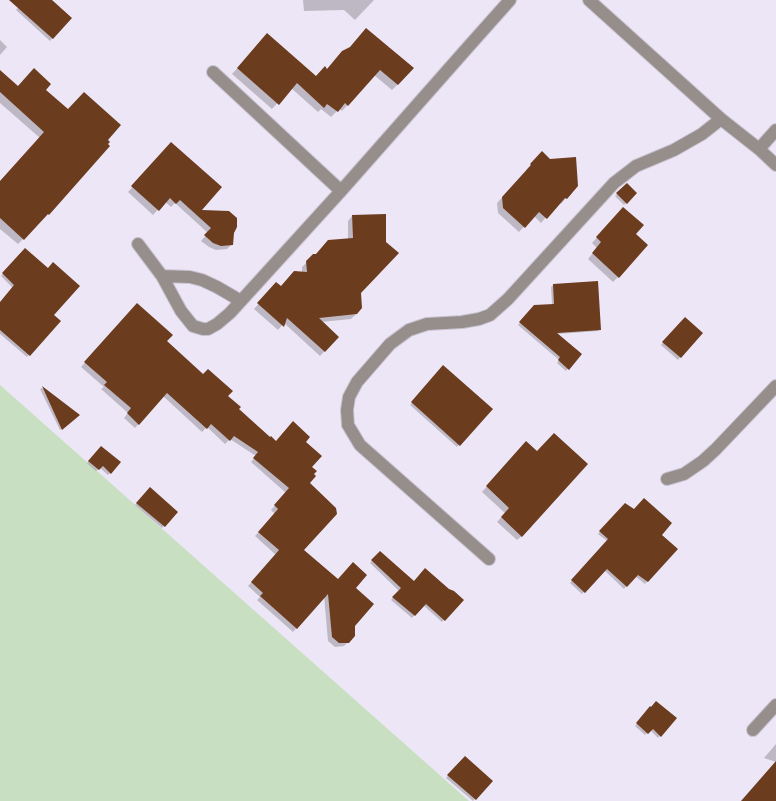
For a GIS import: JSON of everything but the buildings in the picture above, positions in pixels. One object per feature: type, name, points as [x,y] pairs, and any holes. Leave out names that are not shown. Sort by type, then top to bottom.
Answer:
[{"type":"street","points":[[138,244],[162,276],[181,311],[193,326],[208,329],[217,324],[241,301],[341,191],[510,0]]},
{"type":"street","points":[[589,0],[776,165]]},
{"type":"street","points":[[213,72],[341,191]]},
{"type":"street","points":[[489,559],[360,446],[348,425],[347,410],[349,397],[357,382],[390,344],[409,330],[427,324],[479,319],[490,315],[508,299],[614,183],[636,166],[674,150],[702,134],[722,119]]},
{"type":"street","points":[[759,149],[776,130]]},
{"type":"street","points":[[162,276],[190,277],[202,280],[241,301]]},
{"type":"street","points":[[666,479],[684,474],[695,467],[722,443],[776,386]]},
{"type":"street","points":[[753,730],[776,705]]},
{"type":"green space","points":[[0,385],[469,801],[0,801]]}]
